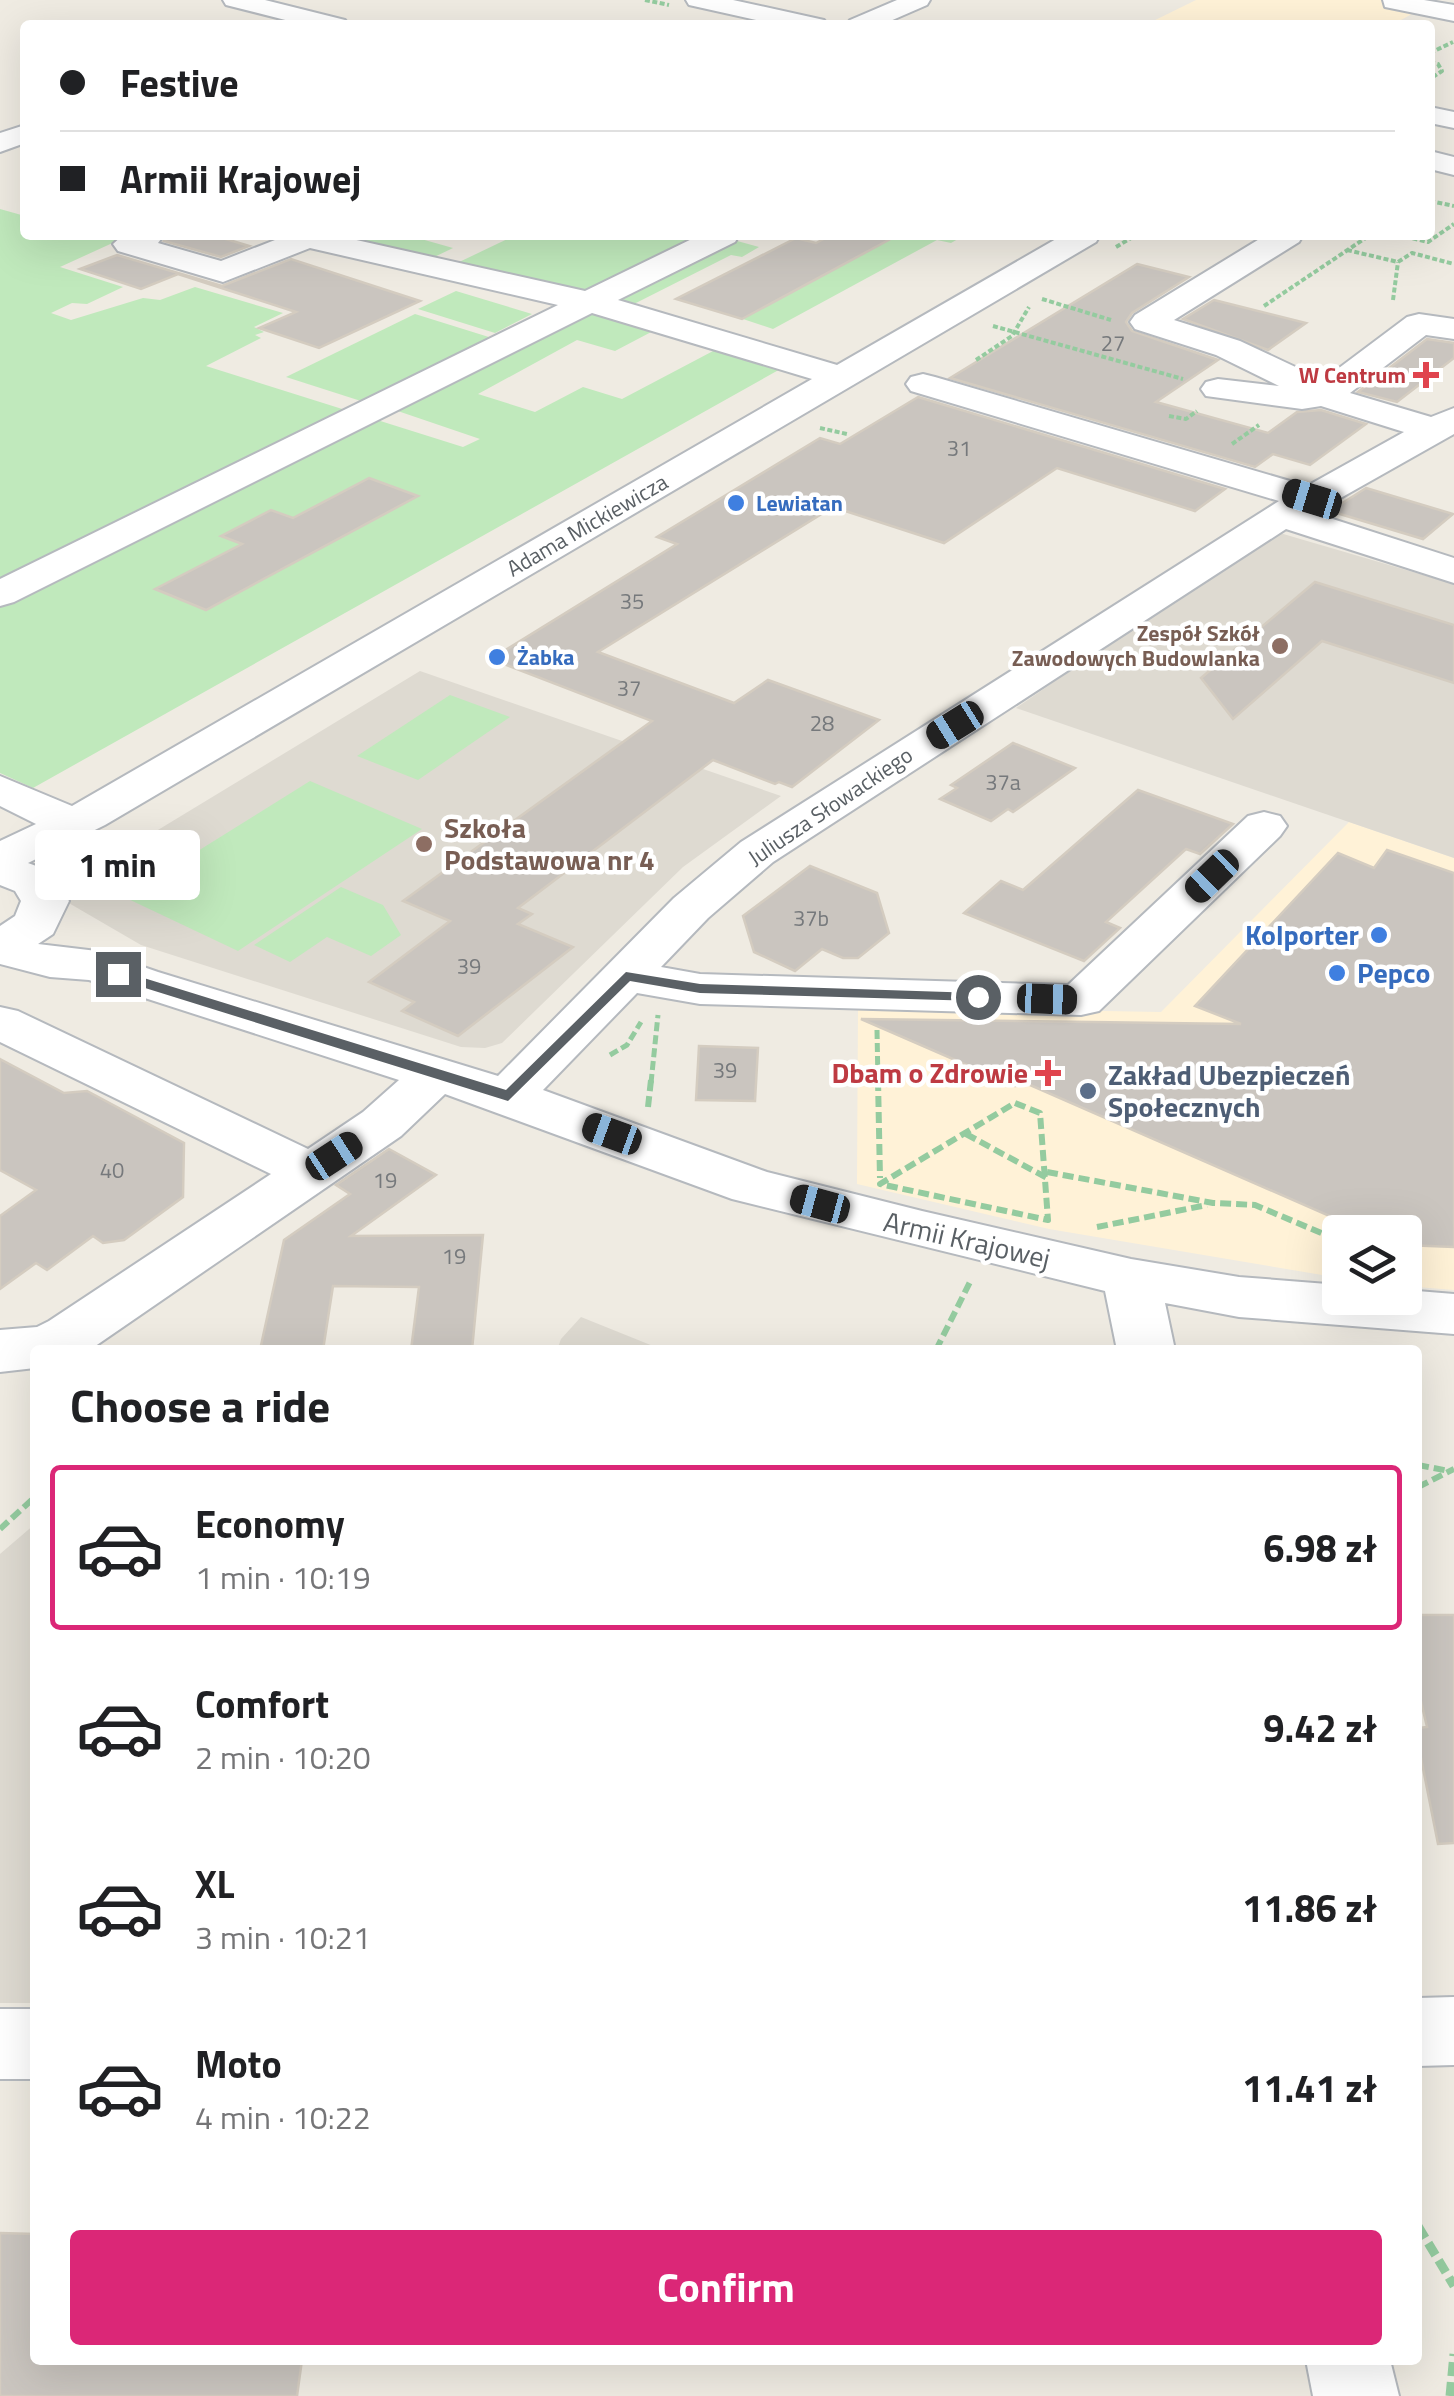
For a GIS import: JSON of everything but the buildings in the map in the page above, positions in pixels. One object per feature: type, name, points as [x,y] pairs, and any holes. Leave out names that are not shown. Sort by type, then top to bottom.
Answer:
[{"type":"street","points":[[235,0],[316,20]]},
{"type":"street","points":[[698,0],[792,20]]},
{"type":"street","points":[[871,20],[918,0]]},
{"type":"street","points":[[1394,2],[1454,15]]},
{"type":"street","points":[[138,240],[129,244],[223,272],[296,240]]},
{"type":"street","points":[[322,240],[589,302],[841,377]]},
{"type":"street","points":[[0,594],[714,240]]},
{"type":"street","name":"Adama Mickiewicza","points":[[11,904],[80,819],[1076,240]]},
{"type":"street","points":[[1147,322],[1280,240]]},
{"type":"street","points":[[1147,322],[1228,348],[1325,395],[1444,425]]},
{"type":"street","points":[[1218,389],[1302,398],[1325,395],[1419,324],[1454,329]]},
{"type":"street","points":[[923,384],[1297,507],[1454,572]]},
{"type":"street","name":"Juliusza Słowackiego","points":[[508,1096],[643,990],[690,908],[758,852],[1297,507],[1444,425]]},
{"type":"street","points":[[0,789],[80,819]]},
{"type":"street","points":[[643,990],[1081,1000],[1264,826]]},
{"type":"street","name":"Armii Krajowej","points":[[11,904],[50,962],[97,966],[140,984],[508,1096],[752,1186],[1132,1278],[1238,1297],[1454,1314]]},
{"type":"street","points":[[0,1022],[310,1171]]},
{"type":"street","points":[[50,1345],[382,1124],[436,1074]]},
{"type":"street","points":[[1132,1278],[1145,1345]]},
{"type":"street","points":[[0,1351],[30,1348]]},
{"type":"street","points":[[1422,2032],[1454,2031]]},
{"type":"street","points":[[0,2044],[30,2044]]},
{"type":"street","points":[[1349,2365],[1356,2396]]},
{"type":"path","points":[[1264,306],[1362,240]]},
{"type":"path","points":[[1419,240],[1428,242]]},
{"type":"path","points":[[1347,250],[1398,262],[1431,240]]},
{"type":"path","points":[[1412,254],[1454,264]]},
{"type":"path","points":[[976,360],[1014,332],[1034,297],[1127,323],[1147,322]]},
{"type":"path","points":[[1005,330],[1218,389],[1208,403],[1186,418],[1169,416]]},
{"type":"path","points":[[814,426],[847,434]]},
{"type":"path","points":[[643,990],[646,1125]]},
{"type":"path","points":[[876,994],[880,1184]]},
{"type":"path","points":[[880,1184],[1015,1104],[1040,1113],[1047,1175],[1048,1220],[1044,1233]]},
{"type":"path","points":[[965,1133],[1047,1175],[1214,1203],[1255,1205],[1322,1233]]},
{"type":"path","points":[[880,1184],[1063,1222]]},
{"type":"path","points":[[1093,1228],[1214,1203]]},
{"type":"path","points":[[938,1345],[970,1282]]},
{"type":"path","points":[[1422,1466],[1452,1470]]},
{"type":"path","points":[[1422,1485],[1452,1470]]},
{"type":"path","points":[[0,1529],[30,1501]]},
{"type":"path","points":[[1422,2233],[1454,2286]]},
{"type":"path","points":[[1450,2396],[1454,2354]]},
{"type":"shaded area","points":[[1196,0],[1437,0],[1401,20],[1155,20]]},
{"type":"shaded area","name":"Zespół Szkół Zawodowych Budowlanka","points":[[1273,531],[1454,584],[1454,858],[1016,708]]},
{"type":"shaded area","name":"Szkoła Podstawowa nr 4","points":[[420,671],[781,796],[683,867],[502,1043],[485,1048],[461,1047],[141,945],[67,902],[59,890]]},
{"type":"shaded area","points":[[1349,822],[1454,858],[1454,1290],[1422,1287],[1422,1215],[1322,1215],[1322,1275],[1049,1229],[857,1184],[858,1007],[1161,1012]]},
{"type":"shaded area","points":[[581,1317],[651,1345],[559,1345]]},
{"type":"shaded area","points":[[30,1528],[30,2003],[0,2003],[0,1554]]},
{"type":"green space","points":[[0,209],[20,215],[20,240],[119,240],[60,267],[123,287],[87,304],[72,303],[51,313],[71,320],[143,298],[160,300],[195,287],[283,313],[254,327],[264,332],[255,335],[261,338],[206,366],[463,447],[480,439],[386,407],[584,308],[655,330],[615,351],[577,340],[478,394],[535,412],[583,387],[622,399],[715,350],[784,367],[33,788],[0,773]]},
{"type":"green space","points":[[425,240],[453,248],[426,261],[344,242]]},
{"type":"green space","points":[[505,240],[696,240],[588,297],[455,264]]},
{"type":"green space","points":[[728,240],[759,247],[742,257],[731,255],[630,306],[618,302],[618,296]]},
{"type":"green space","points":[[889,240],[937,240],[773,329],[725,313],[771,303]]},
{"type":"green space","points":[[456,291],[532,314],[495,333],[418,309]]},
{"type":"green space","points":[[415,314],[492,338],[364,402],[286,377]]},
{"type":"green space","points":[[450,695],[510,717],[418,780],[357,756]]},
{"type":"green space","points":[[310,781],[422,829],[238,951],[124,897]]},
{"type":"green space","points":[[341,887],[383,905],[401,935],[371,956],[327,937],[290,962],[254,945]]},
{"type":"place","name":"W Centrum","points":[[1426,375]]},
{"type":"place","name":"Lewiatan","points":[[736,503]]},
{"type":"place","name":"Zespół Szkół Zawodowych Budowlanka","points":[[1280,646]]},
{"type":"place","name":"Żabka","points":[[497,657]]},
{"type":"place","name":"Szkoła Podstawowa nr 4","points":[[424,844]]},
{"type":"place","name":"Kolporter","points":[[1379,935]]},
{"type":"place","name":"Pepco","points":[[1337,973]]},
{"type":"place","name":"Dbam o Zdrowie","points":[[1048,1073]]},
{"type":"place","name":"Zakład Ubezpieczeń Społecznych","points":[[1088,1091]]},
{"type":"route","points":[[118,974],[508,1096],[626,976],[700,989],[978,997]]}]
